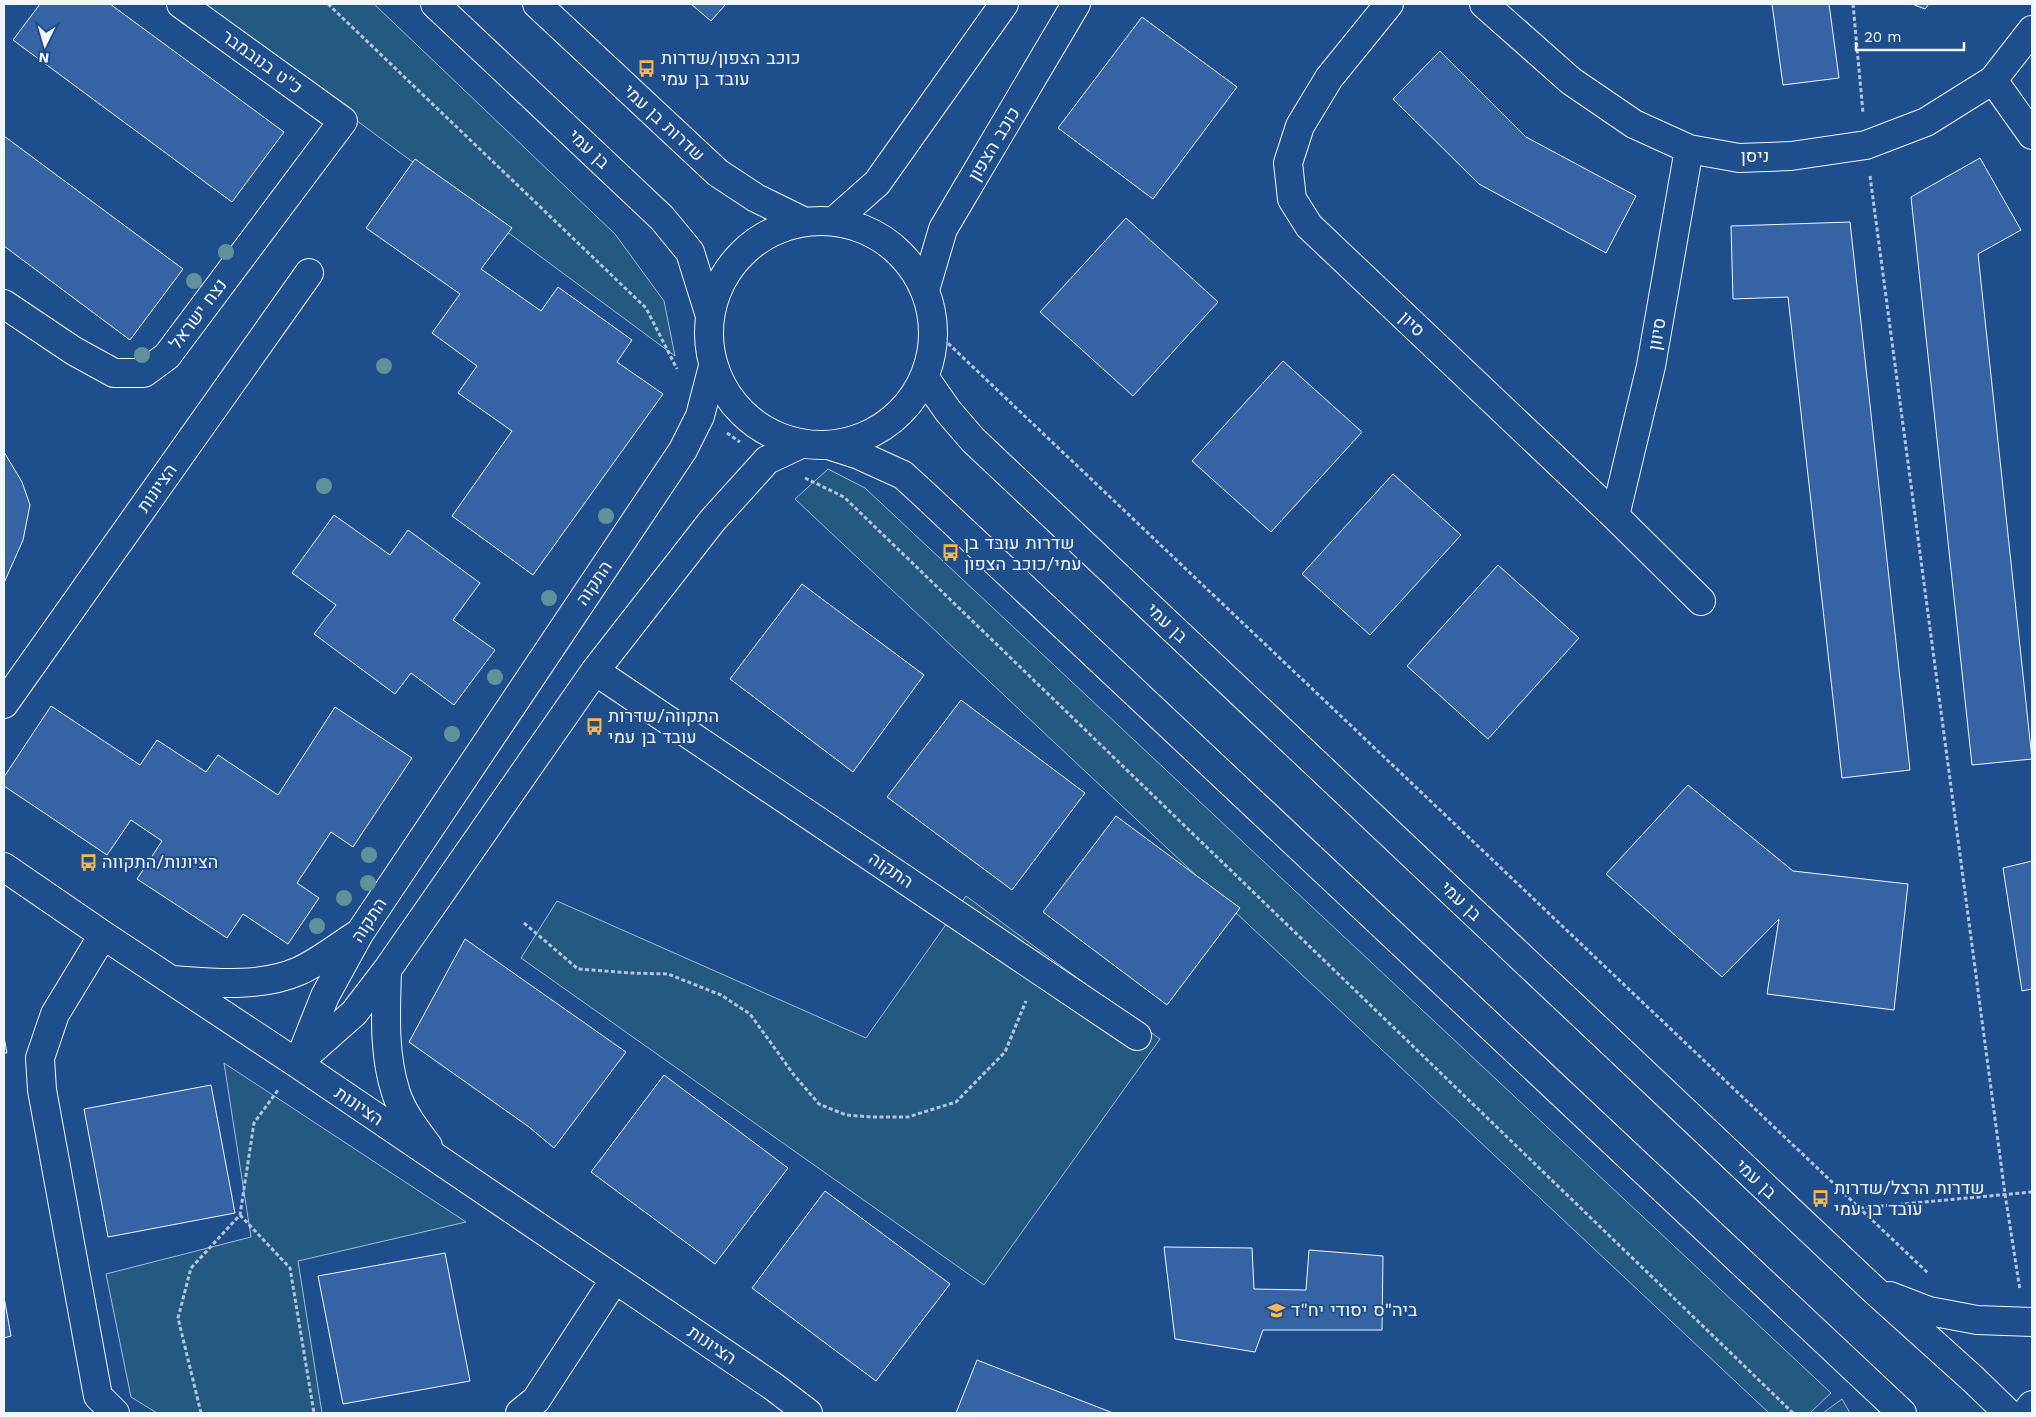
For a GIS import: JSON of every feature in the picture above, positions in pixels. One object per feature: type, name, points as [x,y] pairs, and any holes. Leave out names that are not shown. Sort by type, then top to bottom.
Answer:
[{"type":"street","name":"כ\"ט בנובמבר","points":[[181,4],[343,121]]},
{"type":"street","name":"בן עמי","points":[[435,4],[662,218],[690,252],[710,316]]},
{"type":"street","name":"שדרות בן עמי","points":[[537,4],[718,173],[756,198],[805,222]]},
{"type":"street","points":[[834,221],[877,183],[1004,4]]},
{"type":"street","name":"כוכב הצפון","points":[[925,290],[943,229],[1076,4]]},
{"type":"street","name":"סיון","points":[[1389,4],[1329,78],[1300,126],[1288,162],[1292,199],[1309,226],[1615,516],[1701,601]]},
{"type":"street","name":"ניסן","points":[[1484,4],[1571,81],[1634,124],[1689,149],[1739,158],[1791,156],[1866,145],[1926,122],[1993,80],[2032,30]]},
{"type":"street","points":[[1993,80],[2032,135]]},
{"type":"street","name":"נצח ישראל","points":[[4,304],[74,351],[114,373],[144,374],[167,356],[343,121]]},
{"type":"street","name":"סיוון","points":[[1615,516],[1651,366],[1689,149]]},
{"type":"street","points":[[831,446],[861,439],[888,425],[909,404],[925,378],[932,354],[934,330],[932,309],[925,290],[910,264],[889,243],[863,228],[834,221],[805,222],[771,232],[742,253],[721,282],[710,316],[708,341],[713,366],[726,394],[746,417],[772,434],[801,444],[831,446],[859,455],[902,475],[1902,1413]]},
{"type":"street","name":"הציונות","points":[[4,704],[310,273]]},
{"type":"street","name":"התקוה","points":[[298,1064],[325,996],[359,934],[683,450],[700,416],[713,366]]},
{"type":"street","name":"בן עמי","points":[[925,378],[948,411],[973,440],[1873,1290],[2008,1413]]},
{"type":"street","points":[[298,1064],[354,1013],[387,970],[595,671],[712,521],[767,460],[801,444]]},
{"type":"street","name":"התקוה","points":[[595,671],[1137,1036]]},
{"type":"street","name":"הציונות","points":[[4,866],[102,935],[438,1158],[774,1387],[808,1413]]},
{"type":"street","points":[[170,980],[224,984],[272,980],[300,971],[359,934]]},
{"type":"street","points":[[102,935],[55,1014],[40,1058],[42,1090],[98,1396],[115,1413]]},
{"type":"street","points":[[387,970],[387,1052],[396,1094],[409,1118],[438,1158]]},
{"type":"street","points":[[520,1413],[536,1400],[615,1279]]},
{"type":"street","points":[[1873,1290],[1928,1311],[1977,1320],[2028,1322]]},
{"type":"street","points":[[1833,1349],[1869,1404],[1872,1413]]},
{"type":"street","points":[[2026,1413],[2032,1405]]},
{"type":"path","points":[[328,4],[646,308],[700,416],[767,460],[844,497],[1793,1413]]},
{"type":"path","points":[[1853,4],[1866,145],[2005,1194],[2028,1322]]},
{"type":"path","points":[[934,330],[1936,1281]]},
{"type":"path","points":[[524,923],[578,969],[668,974],[721,995],[750,1014],[789,1069],[819,1104],[846,1115],[872,1118],[908,1117],[956,1102],[1005,1052],[1039,970]]},
{"type":"path","points":[[201,1413],[178,1318],[191,1268],[240,1215],[254,1123],[298,1064]]},
{"type":"path","points":[[1860,1208],[2032,1192]]},
{"type":"path","points":[[240,1215],[290,1268],[314,1413]]},
{"type":"shaded area","points":[[199,4],[374,4],[615,234],[664,301],[675,356]]},
{"type":"shaded area","points":[[828,469],[865,488],[1831,1393],[1810,1413],[1769,1413],[795,499]]},
{"type":"shaded area","points":[[966,896],[1160,1039],[984,1285],[521,958],[557,901],[866,1038]]},
{"type":"shaded area","points":[[224,1063],[466,1222],[298,1261],[322,1413],[157,1413],[131,1397],[106,1274],[251,1237]]},
{"type":"shaded area","points":[[1842,1399],[1850,1413],[1823,1413]]},
{"type":"building","points":[[40,4],[110,4],[284,132],[232,202],[13,40]]},
{"type":"building","points":[[691,4],[726,4],[711,21]]},
{"type":"building","points":[[1772,4],[1829,4],[1839,78],[1783,85]]},
{"type":"building","points":[[1912,4],[1929,4],[1925,9]]},
{"type":"building","points":[[1142,17],[1237,87],[1153,199],[1058,128]]},
{"type":"building","points":[[1440,51],[1526,137],[1636,196],[1606,253],[1479,184],[1393,99]]},
{"type":"building","points":[[4,136],[183,269],[130,340],[4,246]]},
{"type":"building","points":[[1980,158],[2021,230],[1978,254],[2032,759],[1972,765],[1911,197]]},
{"type":"building","points":[[415,159],[512,228],[481,269],[541,311],[558,287],[632,340],[617,362],[663,394],[533,575],[452,516],[512,431],[458,393],[477,366],[432,333],[460,294],[366,228]]},
{"type":"building","points":[[1126,218],[1218,302],[1133,396],[1040,312]]},
{"type":"building","points":[[1850,222],[1910,770],[1842,778],[1788,297],[1733,299],[1731,226]]},
{"type":"building","points":[[1283,361],[1362,432],[1271,532],[1192,461]]},
{"type":"building","points":[[4,452],[22,482],[30,505],[23,540],[4,583]]},
{"type":"building","points":[[1393,474],[1461,535],[1370,635],[1302,574]]},
{"type":"building","points":[[334,515],[390,555],[408,530],[480,583],[453,620],[495,650],[454,705],[411,673],[395,694],[314,634],[336,605],[292,573]]},
{"type":"building","points":[[1498,565],[1579,638],[1488,739],[1407,666]]},
{"type":"building","points":[[802,584],[924,675],[853,772],[730,679]]},
{"type":"building","points":[[961,700],[1085,793],[1012,890],[887,797]]},
{"type":"building","points":[[51,706],[140,765],[157,740],[206,772],[218,755],[278,795],[335,707],[412,758],[353,847],[331,832],[297,883],[319,898],[288,944],[243,914],[227,938],[137,879],[162,841],[131,820],[107,855],[4,786],[4,777]]},
{"type":"building","points":[[1688,785],[1793,871],[1908,884],[1894,1010],[1767,994],[1779,919],[1722,977],[1606,874]]},
{"type":"building","points":[[1116,816],[1240,908],[1167,1005],[1043,912]]},
{"type":"building","points":[[2032,861],[2032,989],[2022,991],[2003,868]]},
{"type":"building","points":[[465,939],[626,1052],[554,1148],[529,1127],[409,1042]]},
{"type":"building","points":[[4,1037],[7,1053],[4,1053]]},
{"type":"building","points":[[664,1075],[788,1168],[715,1264],[591,1172]]},
{"type":"building","points":[[211,1085],[235,1213],[108,1237],[84,1109]]},
{"type":"building","points":[[825,1191],[950,1284],[876,1381],[752,1288]]},
{"type":"building","name":"ביה\"ס יסודי יח\"ד","points":[[1164,1247],[1252,1248],[1254,1289],[1306,1290],[1309,1250],[1383,1256],[1382,1330],[1263,1330],[1255,1352],[1175,1339]]},
{"type":"building","points":[[445,1253],[470,1381],[343,1404],[318,1276]]},
{"type":"building","points":[[4,1297],[11,1336],[4,1338]]},
{"type":"building","points":[[977,1360],[1113,1413],[956,1413]]},
{"type":"place","name":"כוכב הצפון/שדרות עובד בן עמי","points":[[647,68]]},
{"type":"place","name":"שדרות עובד בן עמי/כוכב הצפון","points":[[950,553]]},
{"type":"place","name":"התקווה/שדרות עובד בן עמי","points":[[594,726]]},
{"type":"place","name":"הציונות/התקווה","points":[[88,862]]},
{"type":"place","name":"שדרות הרצל/שדרות עובד בן עמי","points":[[1820,1198]]},
{"type":"place","name":"ביה\"ס יסודי יח\"ד","points":[[1277,1310]]}]
